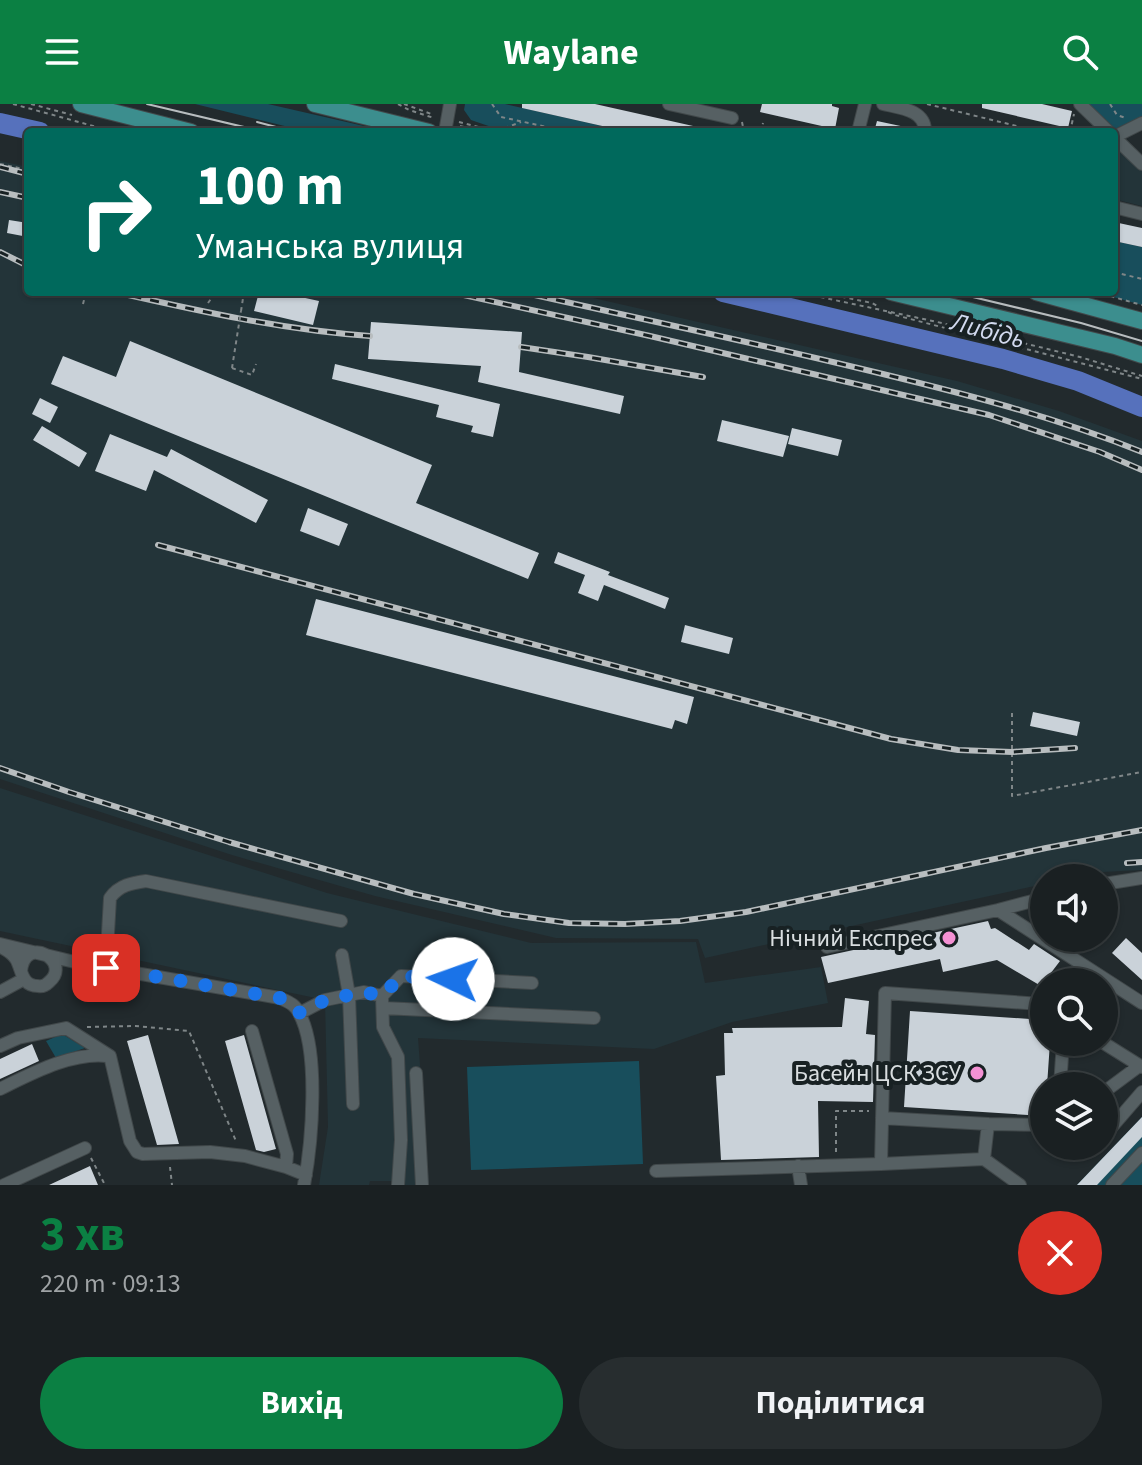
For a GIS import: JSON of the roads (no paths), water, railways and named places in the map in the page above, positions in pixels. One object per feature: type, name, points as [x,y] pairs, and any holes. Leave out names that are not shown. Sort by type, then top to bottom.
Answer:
[{"type":"main road","points":[[81,104],[175,128]]},
{"type":"main road","points":[[315,104],[413,128]]},
{"type":"main road","points":[[908,296],[1142,355]]},
{"type":"main road","points":[[1051,296],[1142,321]]},
{"type":"street","points":[[446,125],[450,104]]},
{"type":"street","points":[[669,104],[736,119]]},
{"type":"street","points":[[859,128],[865,104]]},
{"type":"street","points":[[883,104],[918,113],[925,128]]},
{"type":"street","points":[[1078,108],[1104,128]]},
{"type":"street","points":[[1118,134],[1137,120]]},
{"type":"street","points":[[1118,141],[1142,164]]},
{"type":"street","points":[[1118,208],[1142,214]]},
{"type":"street","points":[[1118,882],[1142,878]]},
{"type":"street","points":[[106,968],[110,898],[116,890],[134,882],[146,881],[341,921]]},
{"type":"street","points":[[827,947],[1030,902]]},
{"type":"street","points":[[998,910],[1142,1003]]},
{"type":"street","points":[[0,945],[83,964],[280,998],[293,1004],[300,1013],[308,1038],[312,1083],[305,1180],[286,1167],[242,1156],[210,1152],[143,1154],[133,1146],[110,1056],[66,1028],[18,1038],[0,1046]]},
{"type":"street","points":[[0,945],[15,958],[22,975],[31,985],[42,986],[51,981],[55,965],[49,956],[39,952],[29,955],[22,965],[22,975]]},
{"type":"street","points":[[342,955],[349,995],[353,1104]]},
{"type":"street","points":[[54,976],[83,964]]},
{"type":"street","points":[[0,992],[22,975]]},
{"type":"street","points":[[398,1185],[401,1140],[398,1057],[383,1027],[383,1002],[401,976],[532,983]]},
{"type":"street","points":[[300,1013],[325,1000],[364,992],[383,1002],[594,1018]]},
{"type":"street","points":[[881,1164],[885,993],[1030,1003]]},
{"type":"street","points":[[252,1031],[287,1154],[286,1167]]},
{"type":"street","points":[[1118,1052],[1141,1067],[1118,1083]]},
{"type":"street","points":[[0,1089],[49,1066],[93,1055],[110,1056]]},
{"type":"street","points":[[416,1073],[422,1185]]},
{"type":"street","points":[[1118,1120],[1142,1092]]},
{"type":"street","points":[[882,1115],[1030,1125]]},
{"type":"street","points":[[984,1159],[988,1124]]},
{"type":"street","points":[[4,1185],[85,1148]]},
{"type":"street","points":[[1112,1185],[1142,1153]]},
{"type":"street","points":[[656,1171],[984,1159],[1020,1185]]},
{"type":"street","points":[[798,1166],[801,1185]]},
{"type":"waterway","name":"Либідь","points":[[0,123],[24,128]]},
{"type":"waterway","name":"Либідь","points":[[740,296],[1003,359],[1078,381],[1142,407]]},
{"type":"tram line","points":[[147,104],[248,128]]},
{"type":"tram line","points":[[257,122],[280,128]]},
{"type":"tram line","points":[[969,296],[1142,341]]},
{"type":"railway","points":[[0,167],[24,173]]},
{"type":"railway","points":[[0,192],[24,197]]},
{"type":"railway","points":[[0,252],[24,264]]},
{"type":"railway","points":[[133,296],[273,324],[370,336]]},
{"type":"railway","points":[[468,296],[989,415],[1100,452],[1142,470]]},
{"type":"railway","points":[[539,296],[930,386],[1037,415],[1142,452]]},
{"type":"railway","points":[[521,347],[703,377]]},
{"type":"railway","points":[[158,545],[891,739],[958,750],[1012,752],[1075,748]]},
{"type":"railway","points":[[0,768],[229,842],[414,894],[504,914],[569,923],[680,921],[746,912],[1142,830]]},
{"type":"railway","points":[[1127,863],[1142,862]]},
{"type":"place","name":"Нічний Експрес","points":[[949,938]]},
{"type":"place","name":"Басейн ЦСК ЗСУ","points":[[977,1073]]}]
